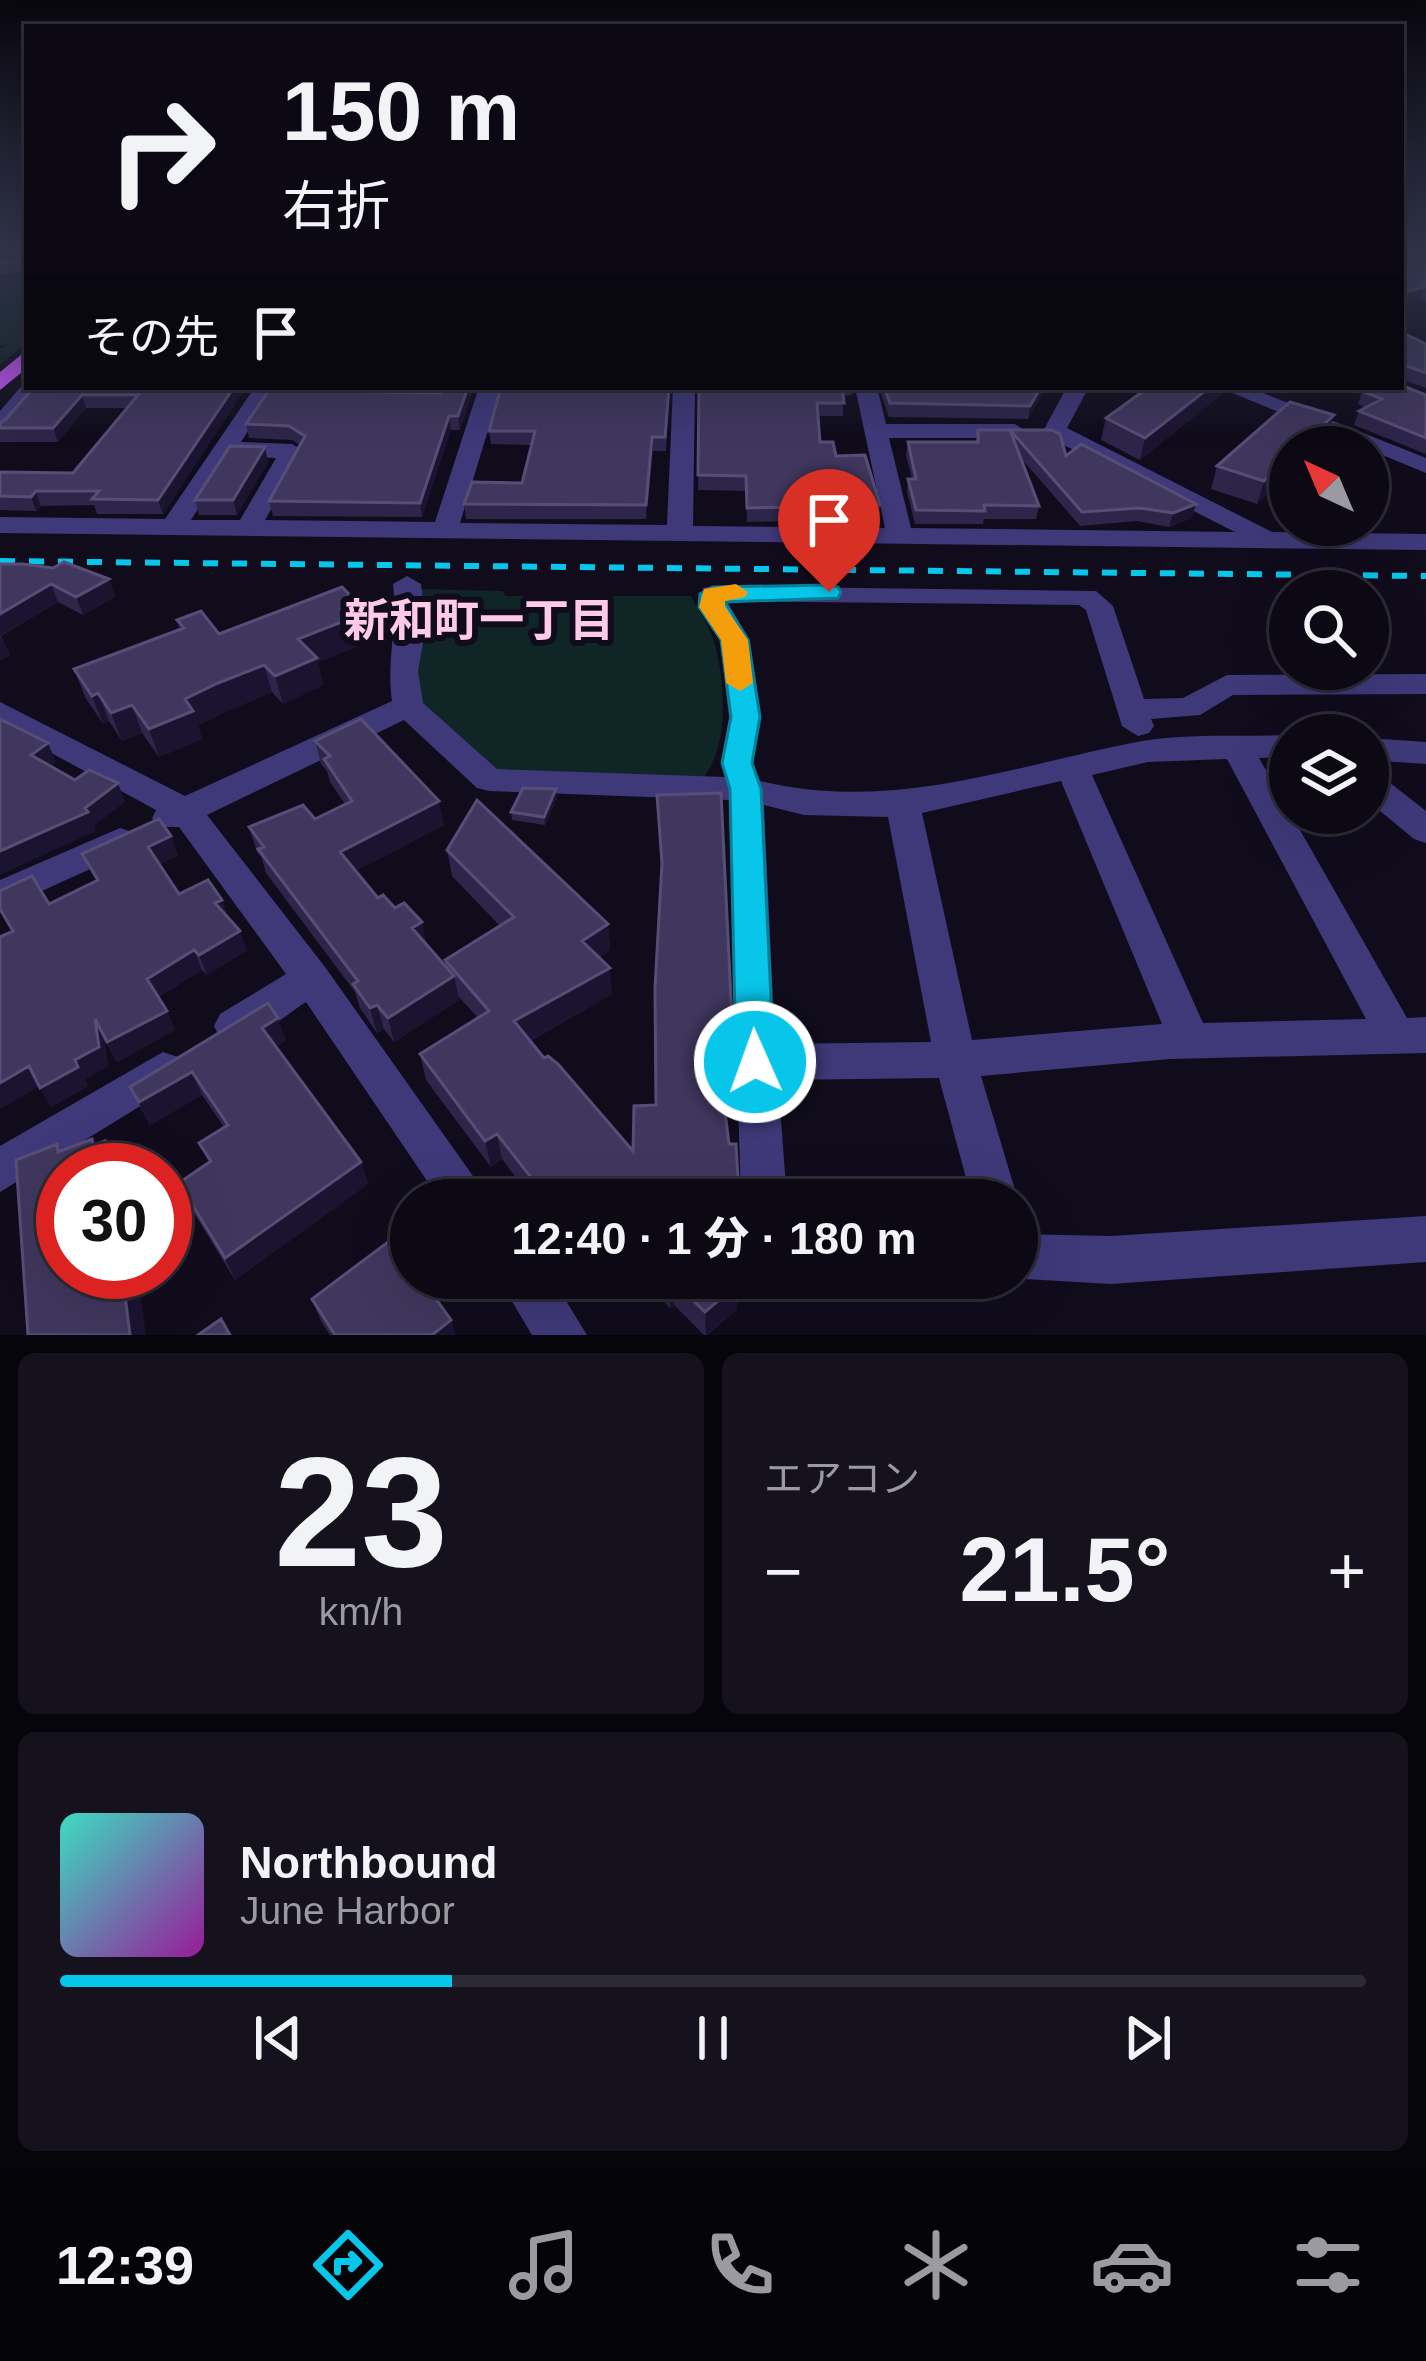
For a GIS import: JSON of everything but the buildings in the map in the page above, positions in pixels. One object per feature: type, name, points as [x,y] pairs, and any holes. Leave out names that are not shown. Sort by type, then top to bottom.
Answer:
[{"type":"main road","points":[[0,384],[24,359]]},
{"type":"street","points":[[0,425],[30,390]]},
{"type":"street","points":[[173,527],[264,390]]},
{"type":"street","points":[[445,530],[489,390]]},
{"type":"street","points":[[680,532],[684,390]]},
{"type":"street","points":[[867,390],[899,534]]},
{"type":"street","points":[[1054,431],[1076,390]]},
{"type":"street","points":[[1236,390],[1426,466]]},
{"type":"street","points":[[877,431],[1054,431],[1267,538]]},
{"type":"street","points":[[225,449],[292,451],[248,528]]},
{"type":"street","points":[[0,525],[1426,542]]},
{"type":"street","points":[[407,584],[412,626],[404,671],[408,706],[489,780],[746,789],[804,803],[902,805],[1148,751],[1269,746]]},
{"type":"street","points":[[763,1179],[746,789],[737,763],[745,717],[735,640],[712,607],[713,594],[1086,597],[1100,606],[1148,751]]},
{"type":"street","points":[[1132,710],[1190,708],[1227,685],[1426,684]]},
{"type":"street","points":[[0,896],[408,706]]},
{"type":"street","points":[[0,712],[184,811],[311,978],[452,1179]]},
{"type":"street","points":[[755,1062],[955,1060],[1190,1041],[1410,1034],[1237,747]]},
{"type":"street","points":[[1389,750],[1426,753]]},
{"type":"street","points":[[1072,767],[1190,1041]]},
{"type":"street","points":[[1389,800],[1426,830]]},
{"type":"street","points":[[902,805],[955,1060],[988,1179]]},
{"type":"street","points":[[0,1172],[311,978]]},
{"type":"street","points":[[1038,1258],[1111,1260],[1426,1239]]},
{"type":"street","points":[[537,1299],[562,1335]]},
{"type":"green space","points":[[0,313],[24,313],[24,345],[0,365],[0,349],[8,344],[0,346]]},
{"type":"green space","points":[[416,589],[502,591],[506,596],[691,596],[714,641],[723,697],[718,749],[704,777],[496,773],[423,712],[411,677]]},
{"type":"railway","points":[[0,561],[1426,576]]},
{"type":"slow traffic","points":[[736,592],[713,594],[712,607],[735,640],[740,683]]},
{"type":"district","name":"新和町一丁目","points":[[479,620]]},
{"type":"route","points":[[755,1062],[746,789],[737,763],[745,717],[735,640],[712,607],[713,594],[829,592]]}]
